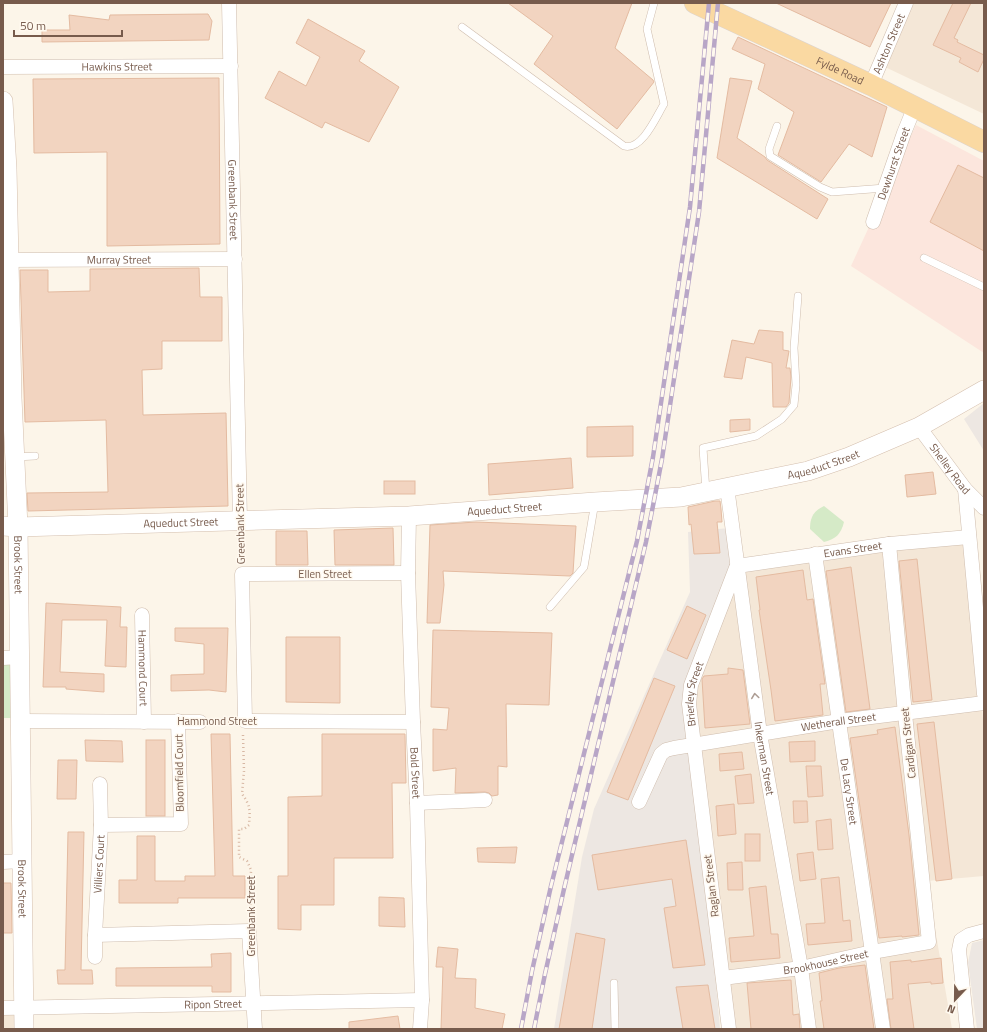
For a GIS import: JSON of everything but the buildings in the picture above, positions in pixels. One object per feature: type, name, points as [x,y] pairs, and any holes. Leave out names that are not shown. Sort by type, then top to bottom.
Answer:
[{"type":"main road","name":"Fylde Road","points":[[695,3],[915,106],[984,142]]},
{"type":"street","name":"Greenbank Street","points":[[229,3],[240,521]]},
{"type":"street","name":"Ashton Street","points":[[871,85],[906,3]]},
{"type":"street","name":"Hawkins Street","points":[[3,67],[230,66]]},
{"type":"street","name":"Brook Street","points":[[3,101],[8,398],[15,457],[10,527],[11,657],[20,721],[24,1029]]},
{"type":"street","name":"Dewhurst Street","points":[[873,222],[915,106]]},
{"type":"street","name":"Murray Street","points":[[6,260],[235,259]]},
{"type":"street","name":"Aqueduct Street","points":[[10,527],[408,516],[595,502],[681,498],[808,471],[849,458],[919,427],[984,390]]},
{"type":"street","name":"Shelley Road","points":[[919,427],[965,489],[984,508]]},
{"type":"street","name":"Inkerman Street","points":[[727,487],[760,734],[801,968],[809,1029]]},
{"type":"street","points":[[965,489],[984,694]]},
{"type":"street","name":"Bold Street","points":[[408,516],[408,573],[417,803],[422,1000],[420,1029]]},
{"type":"street","name":"Evans Street","points":[[737,566],[889,544],[969,537]]},
{"type":"street","name":"Cardigan Street","points":[[889,544],[929,942]]},
{"type":"street","name":"De Lacy Street","points":[[815,554],[883,1029]]},
{"type":"street","name":"Brierley Street","points":[[639,802],[661,754],[666,750],[694,743],[689,704],[691,685],[737,566]]},
{"type":"street","name":"Ellen Street","points":[[242,574],[408,573]]},
{"type":"street","name":"Greenbank Street","points":[[242,574],[245,721]]},
{"type":"street","name":"Hammond Court","points":[[142,615],[144,722]]},
{"type":"street","name":"Wetherall Street","points":[[694,743],[984,703]]},
{"type":"street","name":"Hammond Street","points":[[20,721],[200,722]]},
{"type":"street","name":"Bloomfield Court","points":[[178,721],[181,824]]},
{"type":"street","name":"Hammond Street","points":[[245,721],[413,722]]},
{"type":"street","name":"Raglan Street","points":[[694,743],[730,1029]]},
{"type":"street","points":[[100,784],[101,825]]},
{"type":"street","points":[[417,803],[485,800]]},
{"type":"street","name":"Villiers Court","points":[[95,957],[101,825],[181,824]]},
{"type":"street","points":[[3,862],[22,861]]},
{"type":"street","name":"Greenbank Street","points":[[249,931],[255,1029]]},
{"type":"street","points":[[95,935],[249,931]]},
{"type":"street","points":[[967,1029],[958,950],[961,940],[969,935],[984,931]]},
{"type":"street","name":"Brookhouse Street","points":[[723,978],[801,968],[872,952],[929,942]]},
{"type":"street","name":"Ripon Street","points":[[3,1008],[254,1002],[422,1000]]},
{"type":"lane","points":[[462,26],[624,146],[629,148],[637,144],[642,139],[664,104],[647,29],[654,3]]},
{"type":"lane","points":[[777,126],[769,149],[770,156],[820,187],[832,192],[885,188]]},
{"type":"lane","points":[[924,258],[984,287]]},
{"type":"lane","points":[[706,492],[703,448],[756,436],[782,419],[794,405],[796,385],[794,348],[798,296]]},
{"type":"lane","points":[[15,457],[35,456]]},
{"type":"lane","points":[[550,607],[584,566],[595,502]]},
{"type":"lane","points":[[614,982],[615,1029]]},
{"type":"path","name":"Greenbank Street","points":[[240,521],[242,574]]},
{"type":"path","name":"Greenbank Street","points":[[245,721],[243,736],[244,771],[242,794],[248,802],[250,810],[249,825],[244,829],[239,829],[239,857],[246,861],[252,870],[252,900],[249,931]]},
{"type":"path","name":"Hammond Street","points":[[200,722],[245,721]]},
{"type":"shaded area","points":[[914,3],[984,3],[984,114],[885,67]]},
{"type":"shaded area","points":[[916,125],[984,161],[984,353],[851,266]]},
{"type":"shaded area","points":[[984,403],[984,451],[964,419]]},
{"type":"shaded area","points":[[729,528],[735,567],[688,683],[720,1029],[554,1029],[582,857],[594,809],[690,592],[688,532]]},
{"type":"shaded area","points":[[965,540],[984,729],[984,876],[927,881],[952,1029],[733,1029],[694,685],[741,568]]},
{"type":"shaded area","points":[[984,940],[984,1029],[977,1029],[968,963],[972,943]]},
{"type":"shaded area","points":[[3,1013],[15,1013],[15,1029],[3,1029]]},
{"type":"green space","points":[[824,506],[844,522],[837,535],[824,542],[810,529],[813,515],[817,510]]},
{"type":"green space","points":[[3,661],[17,661],[18,718],[3,718]]},
{"type":"railway","points":[[521,1029],[551,886],[637,541],[653,457],[690,207],[709,3]]},
{"type":"railway","points":[[534,1029],[564,889],[646,542],[662,459],[699,212],[718,3]]}]
